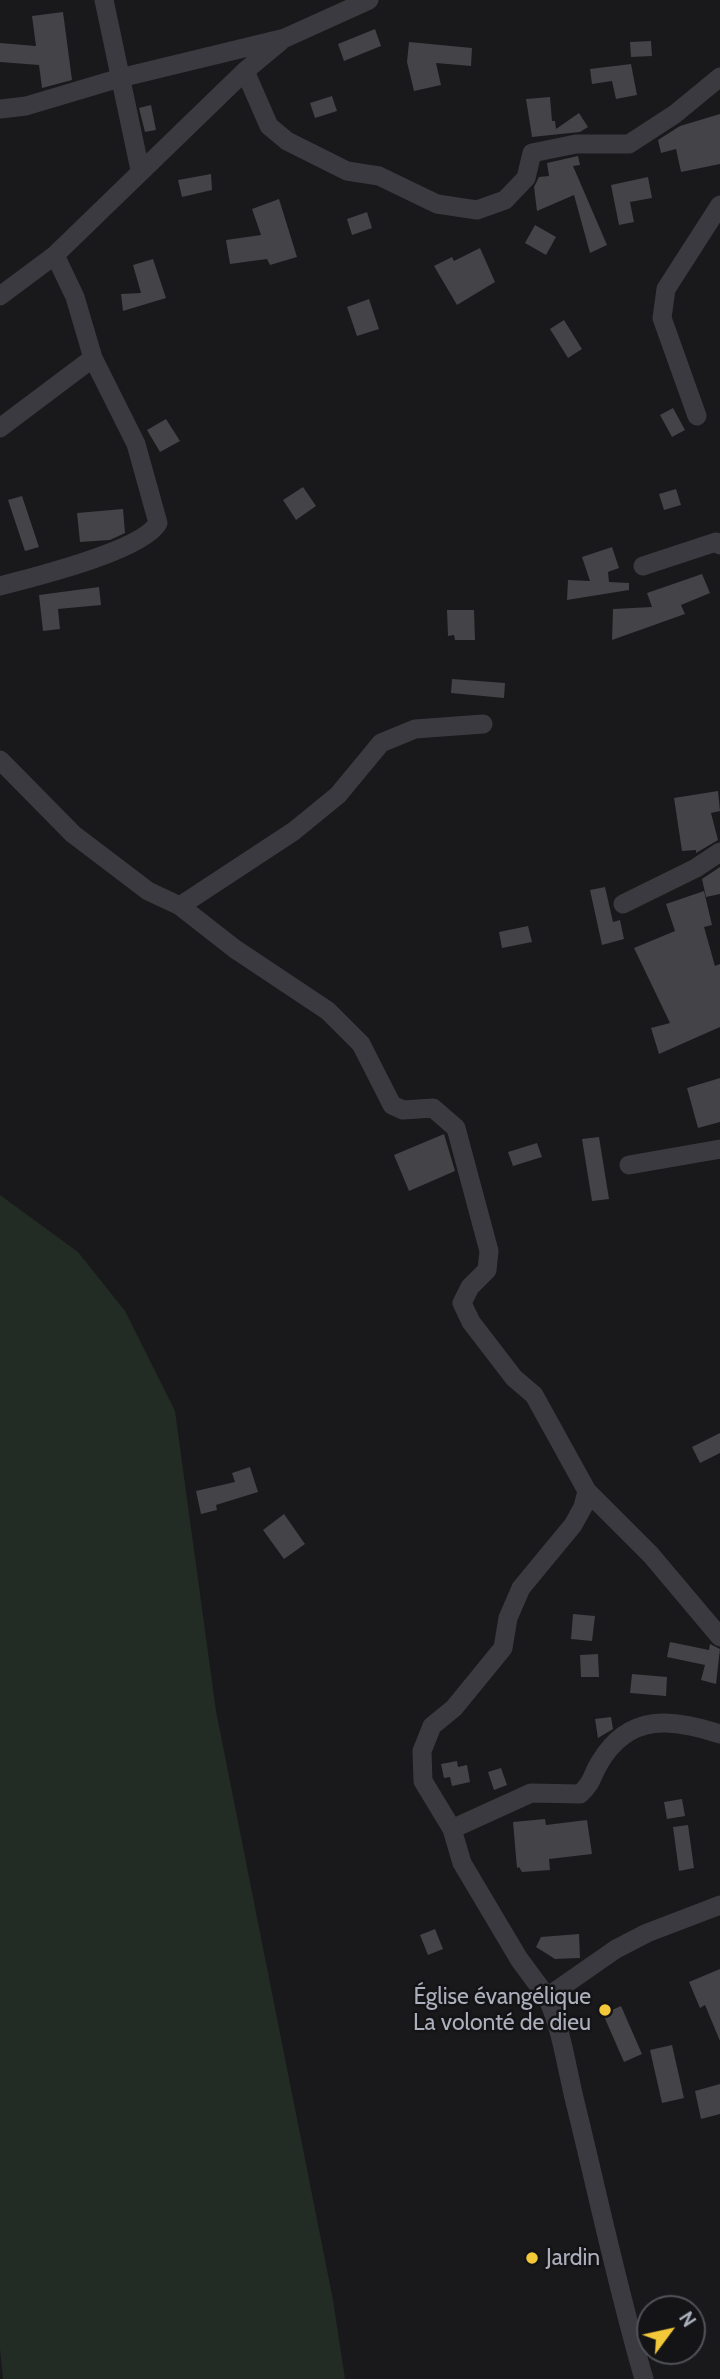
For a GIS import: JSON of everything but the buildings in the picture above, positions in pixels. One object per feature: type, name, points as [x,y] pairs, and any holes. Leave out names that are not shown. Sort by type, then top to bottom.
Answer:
[{"type":"street","points":[[104,0],[140,170]]},
{"type":"street","points":[[0,109],[26,106],[120,78],[285,38],[369,0]]},
{"type":"street","points":[[0,296],[55,255],[140,170],[245,71],[285,38]]},
{"type":"street","points":[[245,71],[269,126],[287,141],[347,170],[379,176],[437,204],[477,210],[505,200],[526,178],[533,153],[576,144],[629,144],[675,114],[720,77]]},
{"type":"street","points":[[697,416],[662,318],[666,289],[720,205]]},
{"type":"street","points":[[0,586],[123,547],[152,533],[158,523],[136,444],[93,358],[75,297],[55,255]]},
{"type":"street","points":[[0,428],[93,358]]},
{"type":"street","points":[[643,566],[702,545],[716,542],[720,545]]},
{"type":"street","points":[[180,906],[294,831],[329,802],[382,743],[415,729],[483,724]]},
{"type":"street","points":[[0,760],[73,834],[148,891],[180,906],[235,949],[328,1011],[361,1044],[392,1105],[403,1110],[433,1108],[456,1128],[489,1251],[487,1270],[470,1287],[462,1303],[471,1322],[500,1360],[534,1395],[587,1491],[651,1555],[720,1637]]},
{"type":"street","points":[[622,904],[720,852]]},
{"type":"street","points":[[629,1165],[720,1149]]},
{"type":"street","points":[[587,1491],[573,1525],[518,1595],[508,1618],[503,1648],[454,1708],[432,1726],[422,1751],[423,1781],[452,1829],[462,1863],[472,1883],[487,1901],[519,1959],[547,1997],[559,2025],[567,2071],[607,2242],[644,2379]]},
{"type":"street","points":[[452,1829],[531,1793],[580,1794],[593,1783],[599,1763],[619,1740],[648,1723],[669,1720],[720,1734]]},
{"type":"street","points":[[547,1997],[616,1949],[647,1933],[720,1905]]},
{"type":"shaded area","points":[[0,1195],[78,1252],[125,1311],[175,1411],[216,1711],[333,2300],[345,2379],[3,2379],[0,2349]]},
{"type":"place","name":"Église évangélique La volonté de dieu","points":[[605,2010]]},
{"type":"place","name":"Jardin","points":[[532,2258]]}]
